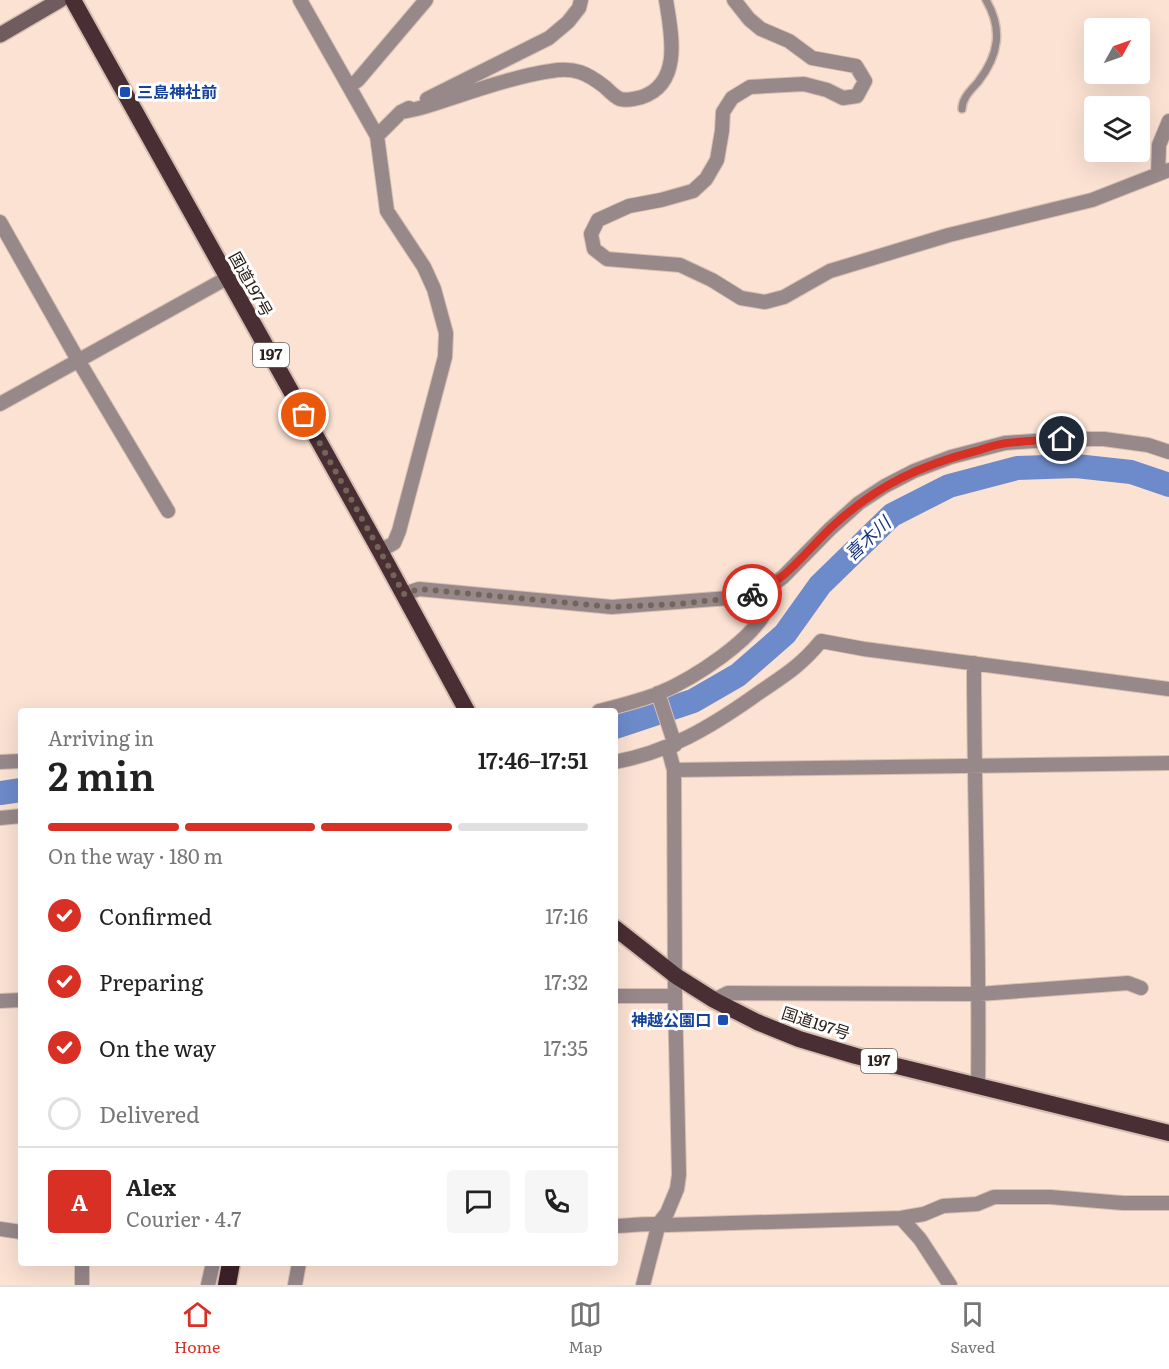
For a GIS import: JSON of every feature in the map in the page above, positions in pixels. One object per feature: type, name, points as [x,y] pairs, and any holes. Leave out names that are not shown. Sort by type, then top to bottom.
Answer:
[{"type":"highway","name":"国道197号","points":[[73,0],[465,708]]},
{"type":"highway","name":"国道197号","points":[[618,930],[676,976],[714,1000],[757,1022],[799,1039],[856,1056],[1169,1133]]},
{"type":"highway","points":[[227,1285],[230,1266]]},
{"type":"main road","points":[[0,35],[60,0]]},
{"type":"street","points":[[300,0],[377,136],[387,211],[424,267],[434,289],[446,333],[445,357],[399,531],[394,543],[380,551]]},
{"type":"street","points":[[350,86],[358,80],[426,0]]},
{"type":"street","points":[[377,136],[401,112],[549,38],[568,22],[579,8],[581,0]]},
{"type":"street","points":[[401,112],[421,109],[467,93],[551,71],[574,69],[593,78],[620,99],[633,100],[648,94],[666,78],[671,61],[672,41],[666,0]]},
{"type":"street","points":[[734,0],[749,19],[761,29],[789,41],[812,58],[856,66],[865,81],[857,96],[843,98],[827,90],[804,84],[750,87],[732,98],[723,112],[723,131],[717,160],[700,185],[693,191],[630,206],[598,220],[591,234],[594,249],[607,259],[680,265],[712,280],[741,298],[765,302],[784,297],[830,271],[949,235],[1092,200],[1164,172],[1160,145],[1169,120]]},
{"type":"street","points":[[0,222],[78,360],[168,511]]},
{"type":"street","points":[[0,404],[227,278]]},
{"type":"street","points":[[404,594],[419,589],[612,607],[678,604],[742,597],[768,588],[783,577],[859,503],[914,471],[951,457],[1005,443],[1062,439],[1104,439],[1148,445],[1169,452]]},
{"type":"street","points":[[612,708],[659,697],[725,655],[749,633],[761,617],[769,601],[768,588]]},
{"type":"street","points":[[618,761],[672,744],[733,712],[795,669],[820,641],[864,649],[1169,688]]},
{"type":"street","points":[[974,663],[979,994],[978,1086]]},
{"type":"street","points":[[643,1285],[659,1223],[667,1213],[677,1189],[679,1175],[674,770],[672,744],[659,697]]},
{"type":"street","points":[[0,762],[18,761]]},
{"type":"street","points":[[674,770],[1169,763]]},
{"type":"street","points":[[0,818],[18,816]]},
{"type":"street","points":[[714,1000],[728,993],[979,994],[1128,983],[1141,988]]},
{"type":"street","points":[[618,996],[675,996]]},
{"type":"street","points":[[0,1001],[18,1000]]},
{"type":"street","points":[[618,1226],[643,1226],[659,1223],[667,1225],[902,1218],[924,1214],[943,1206],[977,1204],[994,1197],[1050,1197],[1123,1203],[1169,1203]]},
{"type":"street","points":[[902,1218],[920,1239],[950,1285]]},
{"type":"street","points":[[0,1229],[18,1232]]},
{"type":"street","points":[[82,1266],[82,1285]]},
{"type":"street","points":[[208,1285],[212,1266]]},
{"type":"street","points":[[295,1285],[299,1266]]},
{"type":"lane","points":[[962,109],[962,102],[989,68],[995,51],[996,22],[986,0]]},
{"type":"waterway","name":"喜木川","points":[[618,726],[693,701],[738,675],[785,634],[820,585],[892,515],[949,486],[1017,468],[1076,466],[1131,472],[1169,485]]},
{"type":"waterway","name":"喜木川","points":[[0,793],[18,790]]},
{"type":"way so far","points":[[304,415],[404,594],[419,589],[612,607],[678,604],[752,594]]},
{"type":"place","name":"三島神社前","points":[[125,92]]},
{"type":"place","name":"神越公園口","points":[[723,1020]]},
{"type":"route","points":[[752,594],[768,588],[783,577],[859,503],[914,471],[951,457],[1005,443],[1062,439]]}]
